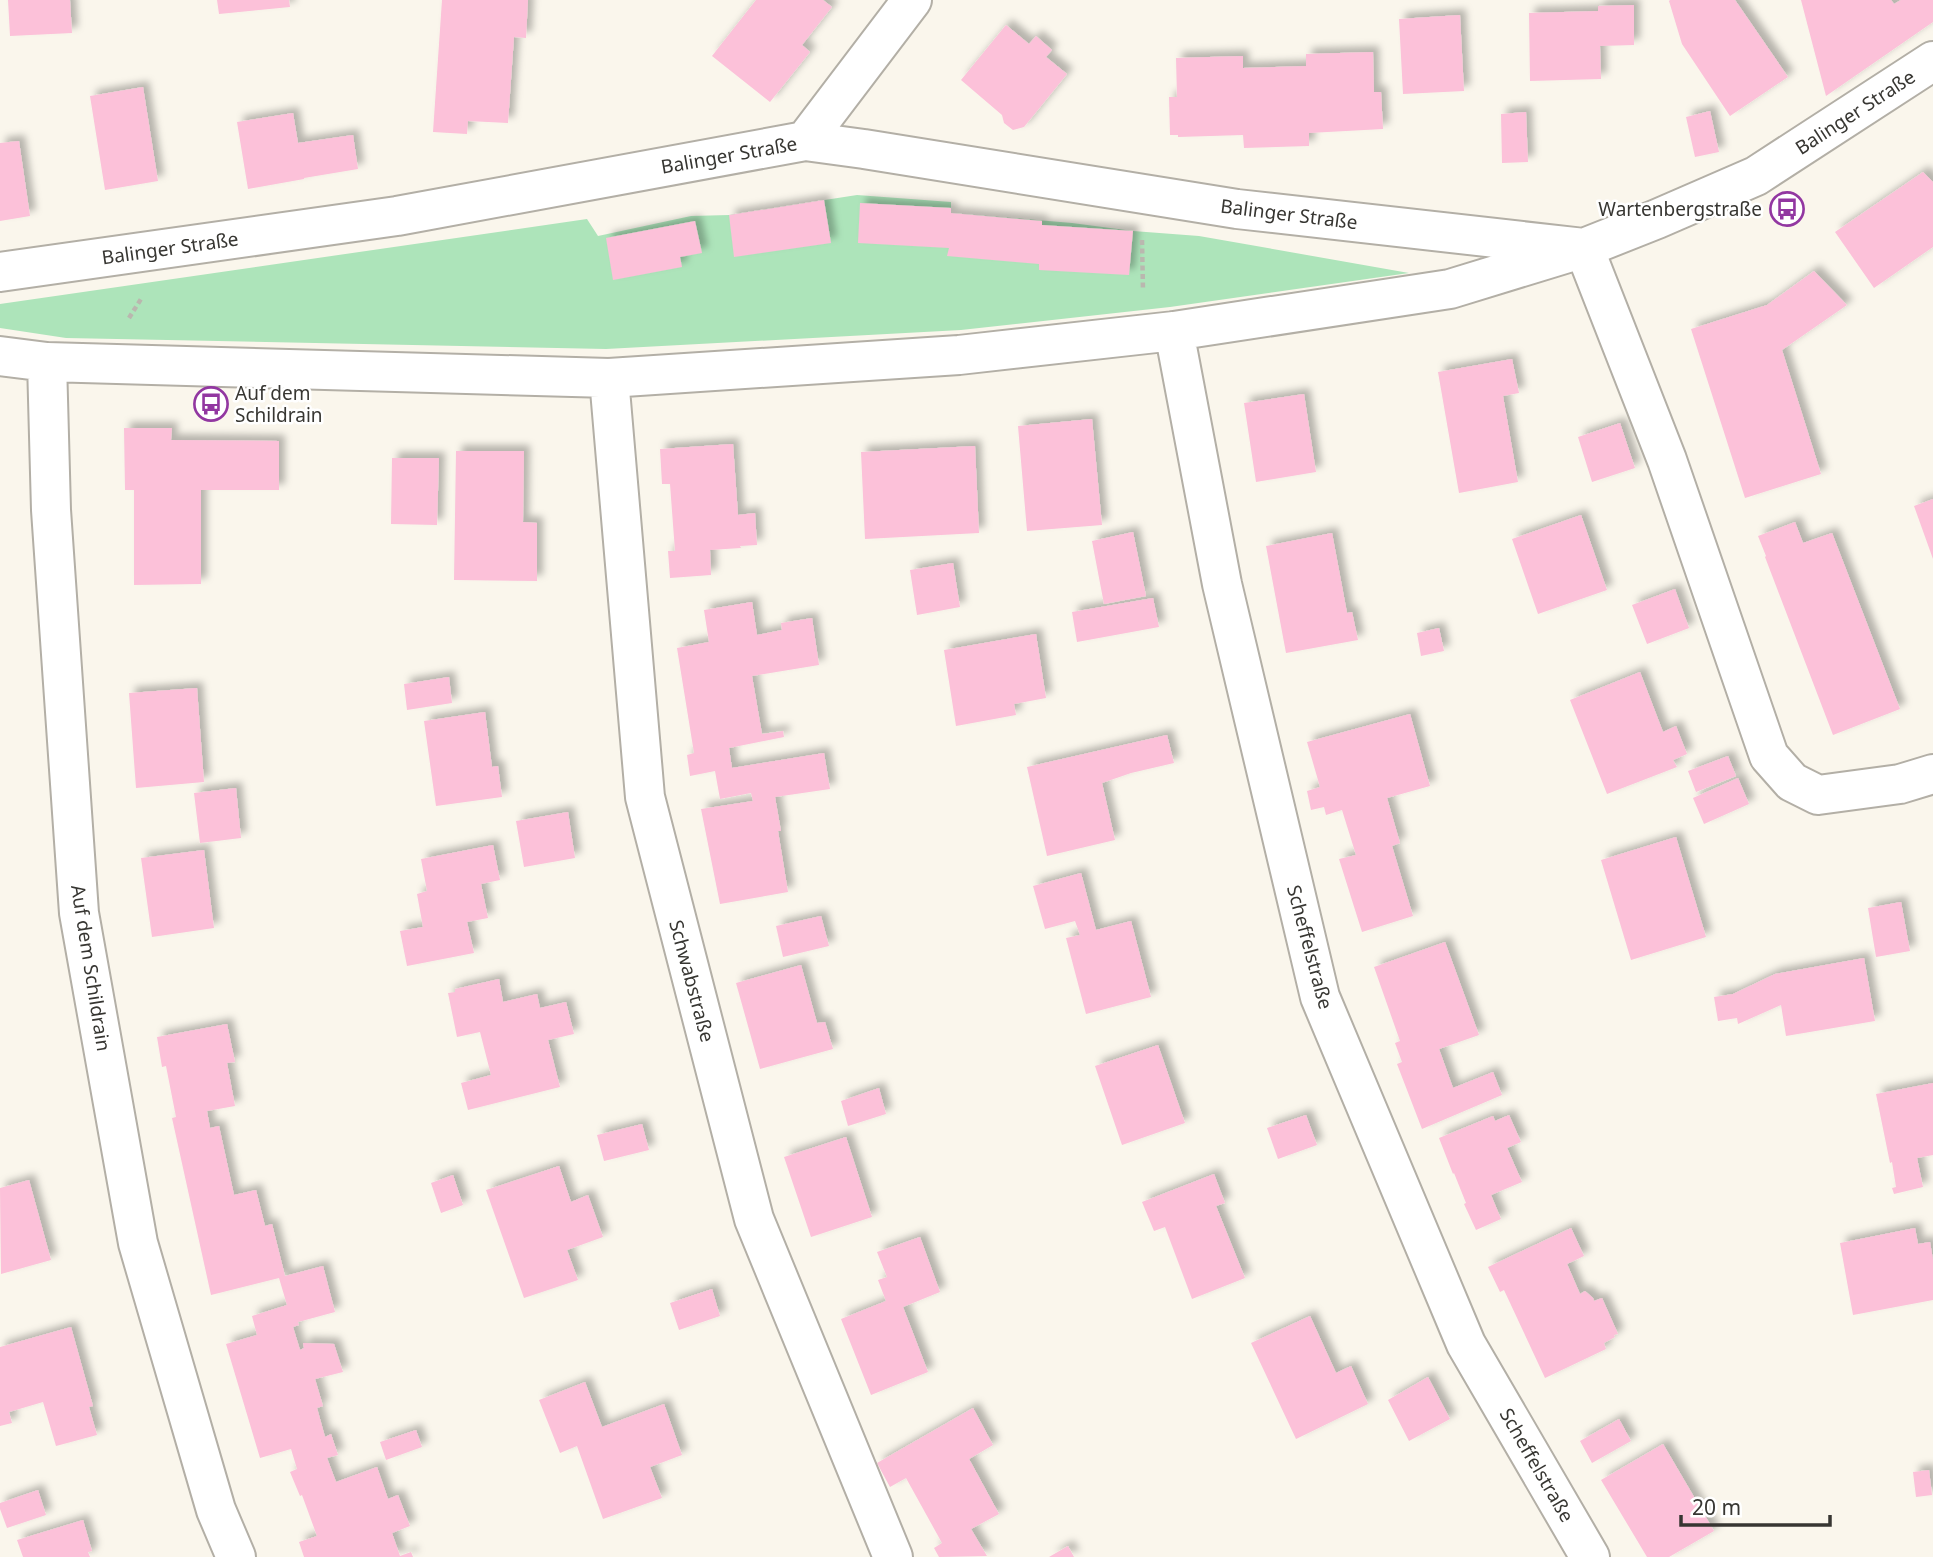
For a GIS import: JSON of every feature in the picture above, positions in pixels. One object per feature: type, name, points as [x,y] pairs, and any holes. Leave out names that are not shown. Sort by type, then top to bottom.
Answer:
[{"type":"street","points":[[804,141],[912,0]]},
{"type":"street","name":"Balinger Straße","points":[[0,356],[47,362],[101,364],[609,378],[960,355],[1160,332],[1450,289],[1584,248],[1756,176],[1933,61]]},
{"type":"street","name":"Balinger Straße","points":[[0,272],[397,216],[804,141],[1237,209],[1584,248]]},
{"type":"street","points":[[1584,248],[1667,460],[1769,756],[1792,782],[1818,795],[1900,784],[1933,774]]},
{"type":"street","name":"Scheffelstraße","points":[[1160,332],[1320,998],[1466,1343],[1590,1557]]},
{"type":"street","name":"Auf dem Schildrain","points":[[47,362],[51,510],[79,913],[138,1243],[216,1510],[236,1557]]},
{"type":"street","name":"Schwabstraße","points":[[609,378],[645,797],[754,1219],[893,1557]]},
{"type":"path","points":[[1140,194],[1160,332]]},
{"type":"path","points":[[101,364],[173,248]]},
{"type":"green space","points":[[857,195],[951,202],[951,213],[1199,236],[1409,273],[1170,307],[961,330],[606,349],[66,338],[0,328],[0,304],[587,219],[598,236],[691,216],[729,215]]},
{"type":"building","points":[[8,0],[70,0],[72,33],[10,36]]},
{"type":"building","points":[[217,0],[289,0],[290,7],[219,14]]},
{"type":"building","points":[[442,0],[528,0],[526,38],[514,37],[508,123],[468,121],[467,134],[433,132]]},
{"type":"building","points":[[756,0],[823,0],[832,7],[802,45],[810,52],[770,102],[712,56]]},
{"type":"building","points":[[1670,0],[1735,0],[1788,77],[1730,116],[1682,44]]},
{"type":"building","points":[[1801,0],[1891,0],[1894,4],[1901,0],[1933,0],[1933,22],[1826,96]]},
{"type":"building","points":[[1634,5],[1634,45],[1600,46],[1601,79],[1530,81],[1529,13],[1598,11],[1598,6]]},
{"type":"building","points":[[1460,15],[1464,91],[1403,94],[1399,19]]},
{"type":"building","points":[[1006,25],[1029,44],[1036,36],[1052,50],[1046,57],[1067,74],[1024,127],[1013,130],[1004,123],[1002,115],[961,80]]},
{"type":"building","points":[[1373,52],[1374,92],[1381,92],[1383,129],[1309,133],[1309,146],[1244,148],[1243,135],[1170,135],[1169,97],[1177,97],[1176,58],[1243,56],[1243,68],[1306,66],[1306,54]]},
{"type":"building","points":[[143,87],[158,181],[105,190],[90,96]]},
{"type":"building","points":[[1710,111],[1719,152],[1695,157],[1686,117]]},
{"type":"building","points":[[1526,112],[1528,162],[1502,163],[1501,114]]},
{"type":"building","points":[[293,113],[298,143],[353,135],[358,169],[248,189],[237,122]]},
{"type":"building","points":[[19,141],[30,216],[0,221],[0,143]]},
{"type":"building","points":[[1923,172],[1933,182],[1933,247],[1874,288],[1835,232]]},
{"type":"building","points":[[824,200],[831,243],[734,257],[729,215]]},
{"type":"building","points":[[860,203],[951,208],[951,213],[1042,221],[1042,225],[1133,231],[1129,275],[1039,270],[1039,264],[947,256],[949,248],[858,243]]},
{"type":"building","points":[[695,221],[702,253],[680,257],[682,267],[613,280],[606,238]]},
{"type":"building","points":[[1814,271],[1847,305],[1782,350],[1821,474],[1745,498],[1691,329],[1767,305]]},
{"type":"building","points":[[1512,359],[1519,393],[1503,396],[1518,482],[1459,493],[1438,372]]},
{"type":"building","points":[[1304,394],[1316,472],[1256,482],[1244,403]]},
{"type":"building","points":[[1092,419],[1102,525],[1027,531],[1018,426]]},
{"type":"building","points":[[1620,423],[1635,468],[1592,482],[1578,437]]},
{"type":"building","points":[[124,428],[172,428],[171,440],[279,441],[279,490],[201,490],[201,584],[134,585],[134,490],[125,490]]},
{"type":"building","points":[[733,444],[738,515],[755,513],[757,545],[710,550],[711,575],[670,578],[668,551],[675,551],[670,484],[662,484],[660,449]]},
{"type":"building","points":[[975,446],[979,533],[865,539],[861,452]]},
{"type":"building","points":[[456,451],[524,451],[523,522],[537,523],[537,581],[454,580]]},
{"type":"building","points":[[392,458],[439,458],[437,525],[391,524]]},
{"type":"building","points":[[1933,499],[1933,559],[1914,506]]},
{"type":"building","points":[[1581,515],[1607,590],[1538,614],[1512,539]]},
{"type":"building","points":[[1795,522],[1803,543],[1832,533],[1900,709],[1833,735],[1758,536]]},
{"type":"building","points":[[1133,532],[1146,596],[1104,604],[1092,541]]},
{"type":"building","points":[[1332,533],[1347,613],[1352,612],[1358,640],[1286,653],[1266,546]]},
{"type":"building","points":[[953,563],[960,607],[917,615],[910,570]]},
{"type":"building","points":[[1675,589],[1689,628],[1647,644],[1632,605]]},
{"type":"building","points":[[1153,598],[1159,627],[1077,642],[1072,612]]},
{"type":"building","points":[[752,602],[757,635],[782,630],[781,623],[812,618],[819,665],[752,676],[762,734],[783,731],[784,737],[729,748],[732,768],[824,753],[830,789],[775,797],[788,892],[720,904],[701,809],[753,801],[751,793],[720,799],[715,771],[690,776],[687,755],[694,753],[677,648],[709,642],[704,610]]},
{"type":"building","points":[[1439,628],[1444,651],[1421,656],[1417,633]]},
{"type":"building","points":[[1036,634],[1046,698],[1014,704],[1016,715],[956,726],[944,650]]},
{"type":"building","points":[[1640,672],[1663,732],[1676,726],[1687,754],[1673,760],[1677,767],[1607,794],[1570,700]]},
{"type":"building","points":[[449,677],[452,703],[407,710],[404,684]]},
{"type":"building","points":[[197,688],[204,782],[136,788],[129,693]]},
{"type":"building","points":[[485,712],[492,767],[498,766],[502,797],[436,806],[424,721]]},
{"type":"building","points":[[1410,714],[1430,786],[1387,798],[1400,843],[1392,846],[1413,916],[1362,932],[1339,859],[1356,855],[1342,810],[1326,815],[1324,807],[1311,810],[1307,791],[1320,787],[1307,742]]},
{"type":"building","points":[[1167,735],[1174,763],[1102,783],[1115,840],[1047,856],[1027,767]]},
{"type":"building","points":[[1728,756],[1736,776],[1696,792],[1688,771]]},
{"type":"building","points":[[1738,778],[1749,804],[1704,824],[1693,798]]},
{"type":"building","points":[[236,788],[241,838],[200,843],[194,793]]},
{"type":"building","points":[[568,812],[575,858],[524,867],[516,821]]},
{"type":"building","points":[[1676,837],[1706,937],[1631,960],[1601,860]]},
{"type":"building","points":[[493,845],[500,880],[481,884],[488,918],[467,922],[474,953],[407,966],[400,931],[423,927],[417,894],[427,891],[421,859]]},
{"type":"building","points":[[204,850],[214,928],[152,937],[141,858]]},
{"type":"building","points":[[1081,873],[1096,930],[1131,921],[1151,997],[1086,1014],[1066,938],[1080,935],[1075,921],[1045,929],[1033,886]]},
{"type":"building","points":[[1901,902],[1910,951],[1876,957],[1868,908]]},
{"type":"building","points":[[821,916],[829,946],[783,957],[776,926]]},
{"type":"building","points":[[1445,942],[1479,1035],[1439,1049],[1453,1088],[1493,1072],[1502,1095],[1422,1129],[1397,1064],[1402,1062],[1395,1043],[1400,1041],[1374,967]]},
{"type":"building","points":[[1864,958],[1875,1021],[1786,1036],[1781,1005],[1738,1024],[1737,1018],[1718,1021],[1714,997],[1733,994],[1775,974]]},
{"type":"building","points":[[801,965],[817,1023],[825,1022],[833,1049],[760,1069],[736,983]]},
{"type":"building","points":[[499,979],[503,1002],[537,994],[540,1008],[566,1002],[574,1034],[548,1040],[560,1087],[468,1110],[461,1083],[491,1075],[480,1032],[457,1037],[448,993]]},
{"type":"building","points":[[227,1024],[235,1062],[227,1063],[235,1106],[207,1111],[210,1128],[219,1126],[234,1195],[256,1190],[265,1226],[272,1224],[285,1276],[323,1266],[335,1312],[298,1322],[299,1325],[293,1327],[300,1350],[304,1348],[303,1343],[334,1344],[343,1372],[315,1379],[323,1406],[317,1408],[325,1437],[331,1434],[338,1455],[327,1458],[336,1482],[377,1467],[388,1499],[398,1495],[410,1526],[392,1533],[400,1556],[411,1552],[413,1557],[304,1557],[299,1542],[317,1536],[302,1495],[300,1496],[290,1472],[297,1469],[291,1449],[260,1458],[226,1344],[257,1335],[252,1316],[287,1305],[279,1278],[211,1295],[172,1118],[176,1117],[166,1066],[162,1067],[157,1037]]},
{"type":"building","points":[[1158,1045],[1185,1123],[1122,1145],[1095,1066]]},
{"type":"building","points":[[1933,1083],[1933,1155],[1917,1158],[1923,1187],[1894,1194],[1892,1188],[1896,1187],[1892,1162],[1890,1163],[1876,1094]]},
{"type":"building","points":[[879,1088],[886,1114],[848,1126],[841,1101]]},
{"type":"building","points":[[1306,1115],[1317,1145],[1278,1159],[1267,1128]]},
{"type":"building","points":[[1509,1115],[1521,1142],[1507,1148],[1522,1182],[1491,1195],[1501,1219],[1476,1230],[1439,1138],[1493,1116],[1495,1121]]},
{"type":"building","points":[[642,1124],[649,1150],[604,1161],[597,1135]]},
{"type":"building","points":[[846,1137],[872,1217],[811,1237],[784,1157]]},
{"type":"building","points":[[559,1166],[571,1202],[588,1195],[603,1237],[567,1250],[578,1280],[524,1298],[486,1190]]},
{"type":"building","points":[[1214,1174],[1225,1203],[1216,1206],[1245,1278],[1192,1299],[1165,1227],[1154,1231],[1142,1202]]},
{"type":"building","points":[[453,1175],[463,1205],[441,1213],[431,1183]]},
{"type":"building","points":[[29,1180],[51,1260],[1,1274],[0,1188]]},
{"type":"building","points":[[1571,1228],[1584,1256],[1567,1264],[1580,1294],[1585,1291],[1594,1301],[1602,1298],[1618,1334],[1604,1343],[1606,1349],[1545,1378],[1504,1290],[1500,1292],[1488,1267]]},
{"type":"building","points":[[1915,1228],[1918,1244],[1930,1242],[1933,1300],[1853,1315],[1840,1243]]},
{"type":"building","points":[[920,1237],[940,1292],[903,1307],[928,1372],[871,1395],[841,1319],[886,1301],[878,1280],[887,1277],[877,1252]]},
{"type":"building","points":[[712,1289],[720,1316],[679,1330],[670,1303]]},
{"type":"building","points":[[1310,1316],[1336,1373],[1351,1366],[1368,1404],[1296,1439],[1251,1343]]},
{"type":"building","points":[[71,1327],[93,1406],[89,1407],[97,1435],[56,1446],[43,1402],[9,1412],[12,1423],[0,1426],[0,1347]]},
{"type":"building","points":[[1428,1377],[1450,1419],[1409,1441],[1388,1400]]},
{"type":"building","points":[[585,1382],[602,1427],[664,1404],[682,1455],[650,1467],[662,1498],[603,1519],[577,1446],[560,1453],[539,1400]]},
{"type":"building","points":[[973,1408],[993,1445],[969,1459],[999,1514],[971,1529],[987,1556],[939,1557],[934,1548],[942,1543],[906,1478],[890,1487],[877,1463]]},
{"type":"building","points":[[1619,1419],[1631,1441],[1592,1463],[1580,1441]]},
{"type":"building","points":[[416,1430],[422,1447],[386,1460],[380,1442]]},
{"type":"building","points":[[1663,1444],[1714,1531],[1669,1557],[1647,1557],[1601,1480]]},
{"type":"building","points":[[1929,1470],[1932,1495],[1916,1497],[1913,1472]]},
{"type":"building","points":[[38,1490],[46,1515],[7,1528],[0,1503]]},
{"type":"building","points":[[83,1520],[92,1551],[88,1552],[90,1557],[23,1557],[17,1540]]},
{"type":"building","points":[[1068,1546],[1074,1557],[1049,1557]]},
{"type":"place","name":"Wartenbergstraße","points":[[1787,209]]},
{"type":"place","name":"Auf dem Schildrain","points":[[211,404]]}]
